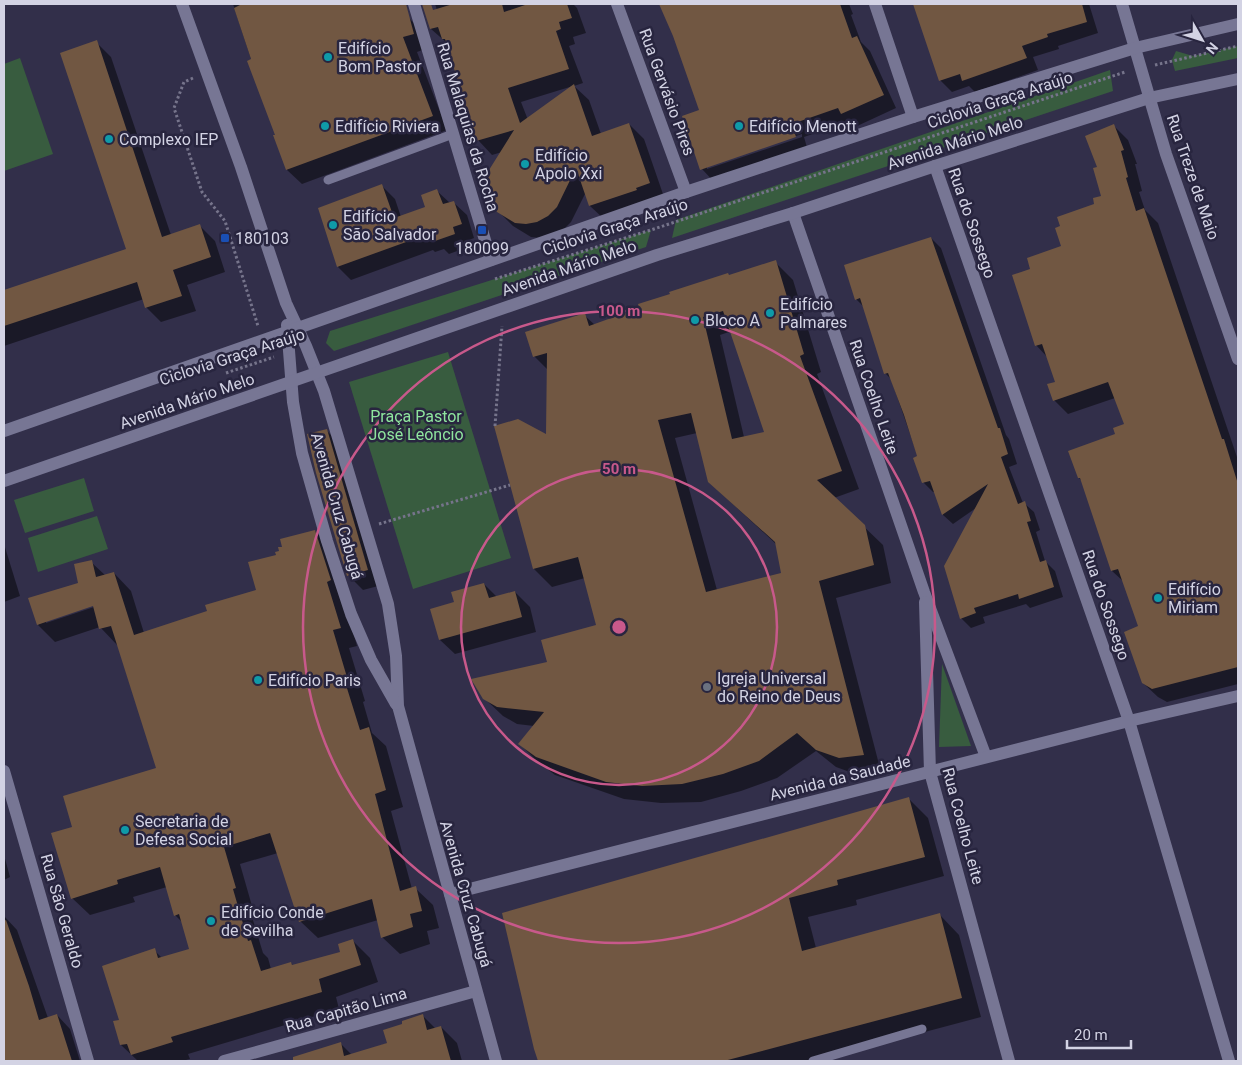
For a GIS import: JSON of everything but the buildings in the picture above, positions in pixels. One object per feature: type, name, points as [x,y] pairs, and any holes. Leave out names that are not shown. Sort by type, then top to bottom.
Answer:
[{"type":"street","name":"Avenida Cruz Cabugá","points":[[182,4],[241,167],[286,303],[293,331],[317,373],[324,391],[388,604],[396,656],[398,706],[496,1061]]},
{"type":"street","name":"Rua Malaquias da Rocha","points":[[414,4],[491,260]]},
{"type":"street","name":"Rua Gervásio Pires","points":[[617,4],[686,192]]},
{"type":"street","points":[[875,4],[913,117]]},
{"type":"street","name":"Rua Treze de Maio","points":[[1122,4],[1166,154],[1238,359]]},
{"type":"street","name":"Avenida Mário Melo","points":[[4,431],[686,192],[913,117],[1135,48],[1238,24]]},
{"type":"street","name":"Avenida Mário Melo","points":[[4,480],[657,255],[1150,98],[1238,79]]},
{"type":"street","name":"Rua do Sossego","points":[[935,166],[1129,721],[1229,1061]]},
{"type":"street","name":"Rua Coelho Leite","points":[[792,213],[924,592],[986,757]]},
{"type":"street","name":"Avenida Cruz Cabugá","points":[[293,331],[288,353],[293,402],[302,453],[351,614],[371,660],[398,706]]},
{"type":"street","name":"Rua Coelho Leite","points":[[924,592],[930,772],[1009,1061]]},
{"type":"street","name":"Avenida da Saudade","points":[[450,894],[1129,721],[1238,696]]},
{"type":"street","name":"Rua São Geraldo","points":[[4,771],[88,1061]]},
{"type":"street","name":"Rua Capitão Lima","points":[[224,1061],[476,991]]},
{"type":"lane","points":[[328,180],[453,134]]},
{"type":"lane","points":[[813,1061],[922,1029]]},
{"type":"path","name":"Ciclovia Graça Araújo","points":[[494,279],[651,230],[1140,68],[1238,46]]},
{"type":"path","points":[[207,73],[184,82],[174,108],[202,192],[226,221],[258,326]]},
{"type":"path","points":[[494,426],[503,308]]},
{"type":"path","name":"Ciclovia Graça Araújo","points":[[224,374],[288,353]]},
{"type":"path","points":[[365,529],[510,485]]},
{"type":"green space","points":[[1238,46],[1238,58],[1175,71],[1172,60],[1176,51],[1193,56]]},
{"type":"green space","points":[[20,58],[53,154],[4,171],[4,64]]},
{"type":"green space","points":[[1110,70],[1113,91],[672,238],[676,220]]},
{"type":"green space","points":[[651,230],[646,247],[334,351],[326,343],[330,331]]},
{"type":"green space","name":"Praça Pastor José Leôncio","points":[[448,352],[511,558],[413,589],[349,382]]},
{"type":"green space","points":[[84,478],[94,511],[25,533],[14,500]]},
{"type":"green space","points":[[97,516],[108,549],[38,572],[28,538]]},
{"type":"green space","points":[[942,664],[971,746],[939,747]]},
{"type":"place","name":"Edifício Bom Pastor","points":[[328,57]]},
{"type":"place","name":"Edifício Riviera","points":[[325,126]]},
{"type":"place","name":"Edifício Menott","points":[[739,126]]},
{"type":"place","name":"Complexo IEP","points":[[109,139]]},
{"type":"place","name":"Edifício Apolo Xxi","points":[[525,164]]},
{"type":"place","name":"Edifício São Salvador","points":[[333,225]]},
{"type":"place","name":"180099","points":[[482,230]]},
{"type":"place","name":"180103","points":[[225,238]]},
{"type":"place","name":"Edifício Palmares","points":[[770,313]]},
{"type":"place","name":"Bloco A","points":[[695,320]]},
{"type":"place","name":"Edifício Miriam","points":[[1158,598]]},
{"type":"place","name":"Edifício Paris","points":[[258,680]]},
{"type":"place","name":"Igreja Universal do Reino de Deus","points":[[707,687]]},
{"type":"place","name":"Secretaria de Defesa Social","points":[[125,830]]},
{"type":"place","name":"Edifício Conde de Sevilha","points":[[211,921]]}]
